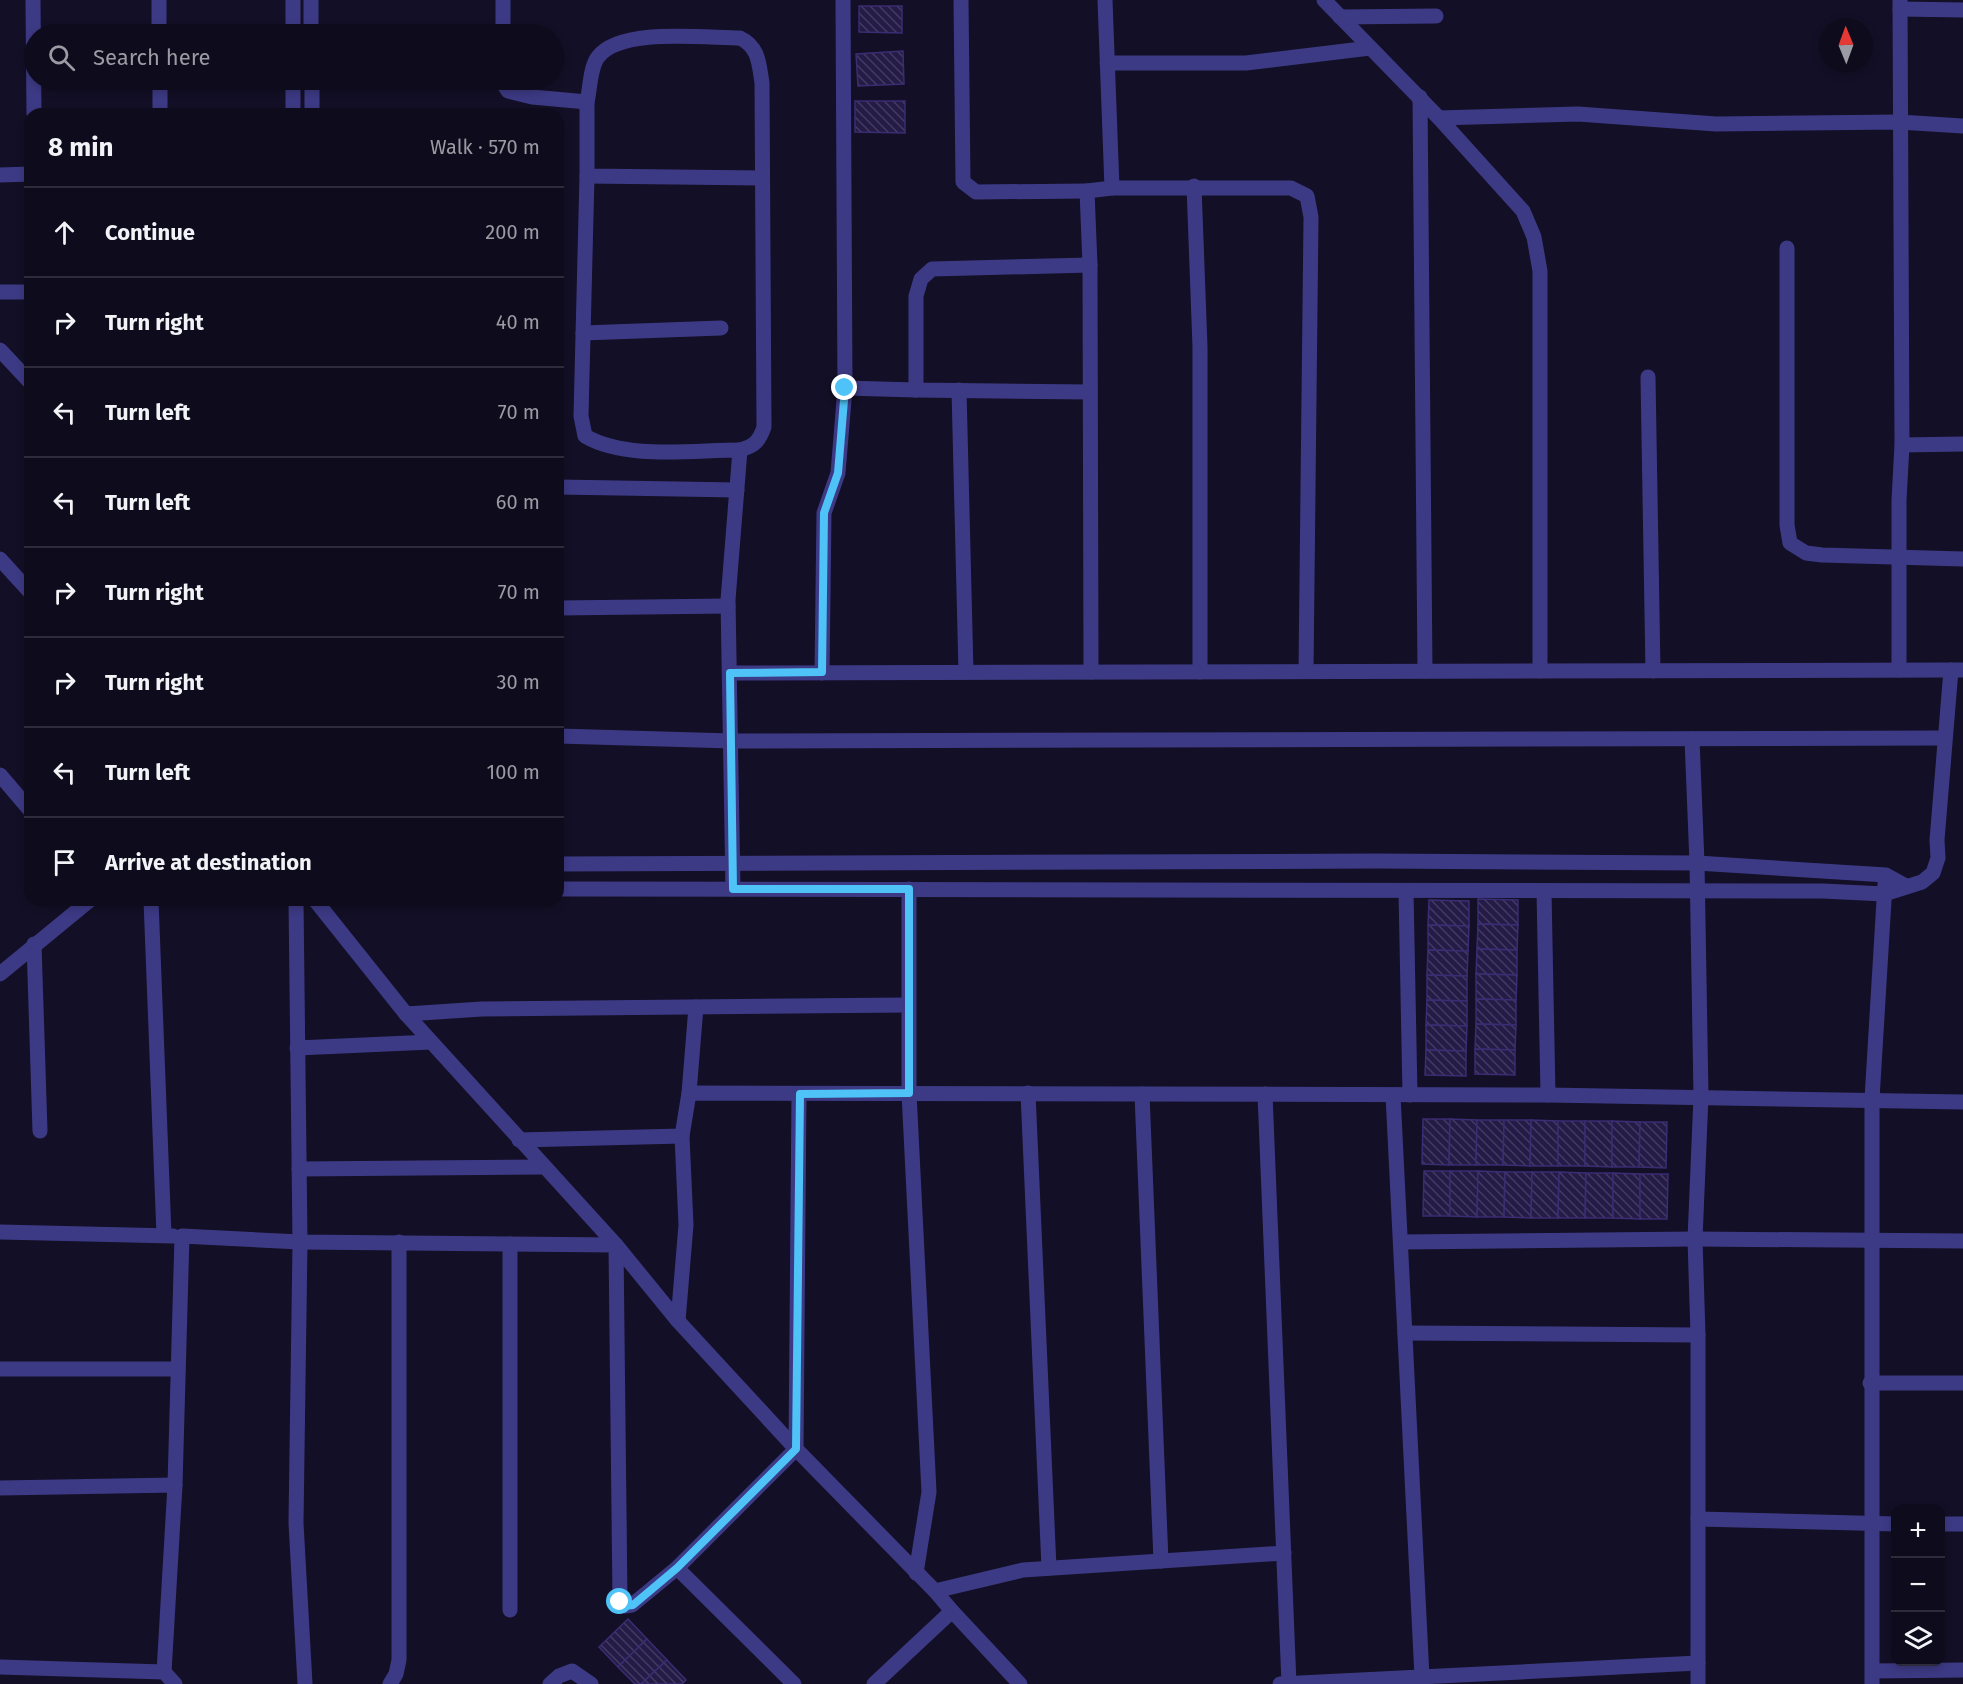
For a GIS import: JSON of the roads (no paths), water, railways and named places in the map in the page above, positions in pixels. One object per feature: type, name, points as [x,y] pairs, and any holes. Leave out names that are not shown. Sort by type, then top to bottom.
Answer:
[{"type":"street","points":[[33,0],[33,24]]},
{"type":"street","points":[[159,0],[159,24]]},
{"type":"street","points":[[293,0],[293,24]]},
{"type":"street","points":[[311,0],[311,24]]},
{"type":"street","points":[[503,0],[503,24]]},
{"type":"street","points":[[822,672],[824,513],[838,473],[845,388],[843,0]]},
{"type":"street","points":[[961,0],[963,182],[976,192],[1087,191],[1112,188],[1194,186],[1291,188],[1307,196],[1311,217],[1306,671]]},
{"type":"street","points":[[1105,0],[1112,188]]},
{"type":"street","points":[[1324,0],[1420,97],[1523,211],[1534,237],[1540,271],[1540,671]]},
{"type":"street","points":[[1899,670],[1901,559],[1899,500],[1902,445],[1900,5],[1963,10]]},
{"type":"street","points":[[1340,17],[1436,16]]},
{"type":"street","points":[[740,38],[751,43],[758,56],[762,83],[764,428],[753,447],[740,450],[625,450],[601,446],[585,436],[581,416],[587,177],[587,102],[597,58],[612,45],[635,39],[740,38]]},
{"type":"street","points":[[1107,63],[1246,63],[1370,48]]},
{"type":"street","points":[[34,90],[34,108]]},
{"type":"street","points":[[160,90],[160,108]]},
{"type":"street","points":[[293,90],[293,108]]},
{"type":"street","points":[[312,90],[312,108]]},
{"type":"street","points":[[507,90],[532,97],[587,102]]},
{"type":"street","points":[[1420,97],[1425,671]]},
{"type":"street","points":[[1439,118],[1578,114],[1716,124],[1899,122],[1963,126]]},
{"type":"street","points":[[0,174],[24,174]]},
{"type":"street","points":[[587,177],[761,178]]},
{"type":"street","points":[[1194,186],[1200,347],[1200,672]]},
{"type":"street","points":[[1087,191],[1090,265],[1091,672]]},
{"type":"street","points":[[1787,248],[1787,525],[1790,543],[1806,553],[1901,559],[1963,559]]},
{"type":"street","points":[[916,390],[916,296],[921,279],[932,270],[1090,265]]},
{"type":"street","points":[[0,292],[24,292]]},
{"type":"street","points":[[583,333],[722,328]]},
{"type":"street","points":[[0,350],[24,376]]},
{"type":"street","points":[[1648,377],[1653,671]]},
{"type":"street","points":[[845,388],[1090,392]]},
{"type":"street","points":[[959,390],[966,672]]},
{"type":"street","points":[[1902,445],[1963,444]]},
{"type":"street","points":[[733,889],[728,606],[740,450]]},
{"type":"street","points":[[564,487],[737,490]]},
{"type":"street","points":[[0,558],[24,585]]},
{"type":"street","points":[[564,608],[728,606]]},
{"type":"street","points":[[564,889],[1823,891],[1884,894],[1922,882],[1933,873],[1938,858],[1937,840],[1944,738],[1957,670],[730,673]]},
{"type":"street","points":[[564,736],[732,741],[1944,738]]},
{"type":"street","points":[[1692,739],[1698,891],[1701,1096],[1695,1239],[1698,1335],[1698,1684]]},
{"type":"street","points":[[0,775],[24,803]]},
{"type":"street","points":[[564,864],[1697,863],[1886,875],[1906,886]]},
{"type":"street","points":[[1886,875],[1872,1099],[1870,1240],[1872,1677],[1963,1670]]},
{"type":"street","points":[[909,889],[909,1093],[929,1492],[916,1574]]},
{"type":"street","points":[[1406,891],[1410,1095]]},
{"type":"street","points":[[1544,891],[1548,1095]]},
{"type":"street","points":[[0,974],[82,906]]},
{"type":"street","points":[[151,906],[164,1236]]},
{"type":"street","points":[[296,906],[300,1242],[296,1523],[305,1684]]},
{"type":"street","points":[[320,906],[406,1014],[616,1245],[678,1321],[796,1449],[935,1591],[1020,1684]]},
{"type":"street","points":[[34,944],[40,1131]]},
{"type":"street","points":[[406,1014],[482,1009],[908,1005]]},
{"type":"street","points":[[678,1321],[686,1225],[682,1136],[689,1093],[696,1007]]},
{"type":"street","points":[[297,1048],[431,1042]]},
{"type":"street","points":[[689,1093],[1701,1096],[1963,1102]]},
{"type":"street","points":[[1028,1093],[1049,1568]]},
{"type":"street","points":[[616,1245],[620,1602],[625,1606],[633,1605],[677,1568],[796,1449],[800,1094]]},
{"type":"street","points":[[1142,1094],[1161,1561]]},
{"type":"street","points":[[1265,1094],[1289,1684]]},
{"type":"street","points":[[1393,1095],[1422,1677]]},
{"type":"street","points":[[519,1140],[682,1136]]},
{"type":"street","points":[[299,1168],[544,1167]]},
{"type":"street","points":[[0,1232],[182,1236],[300,1242],[616,1245]]},
{"type":"street","points":[[164,1672],[175,1485],[182,1236]]},
{"type":"street","points":[[1401,1242],[1695,1239],[1963,1241]]},
{"type":"street","points":[[390,1684],[396,1674],[399,1660],[399,1242]]},
{"type":"street","points":[[510,1244],[510,1610]]},
{"type":"street","points":[[1405,1333],[1698,1335]]},
{"type":"street","points":[[0,1369],[178,1369]]},
{"type":"street","points":[[1870,1383],[1963,1383]]},
{"type":"street","points":[[0,1488],[175,1485]]},
{"type":"street","points":[[1698,1519],[1891,1524]]},
{"type":"street","points":[[1945,1524],[1963,1524]]},
{"type":"street","points":[[935,1591],[1023,1570],[1284,1553]]},
{"type":"street","points":[[677,1568],[794,1684]]},
{"type":"street","points":[[874,1684],[952,1611]]},
{"type":"street","points":[[1280,1684],[1698,1663]]},
{"type":"street","points":[[0,1666],[164,1672],[175,1684]]},
{"type":"street","points":[[550,1684],[559,1676],[572,1671],[591,1684]]}]
